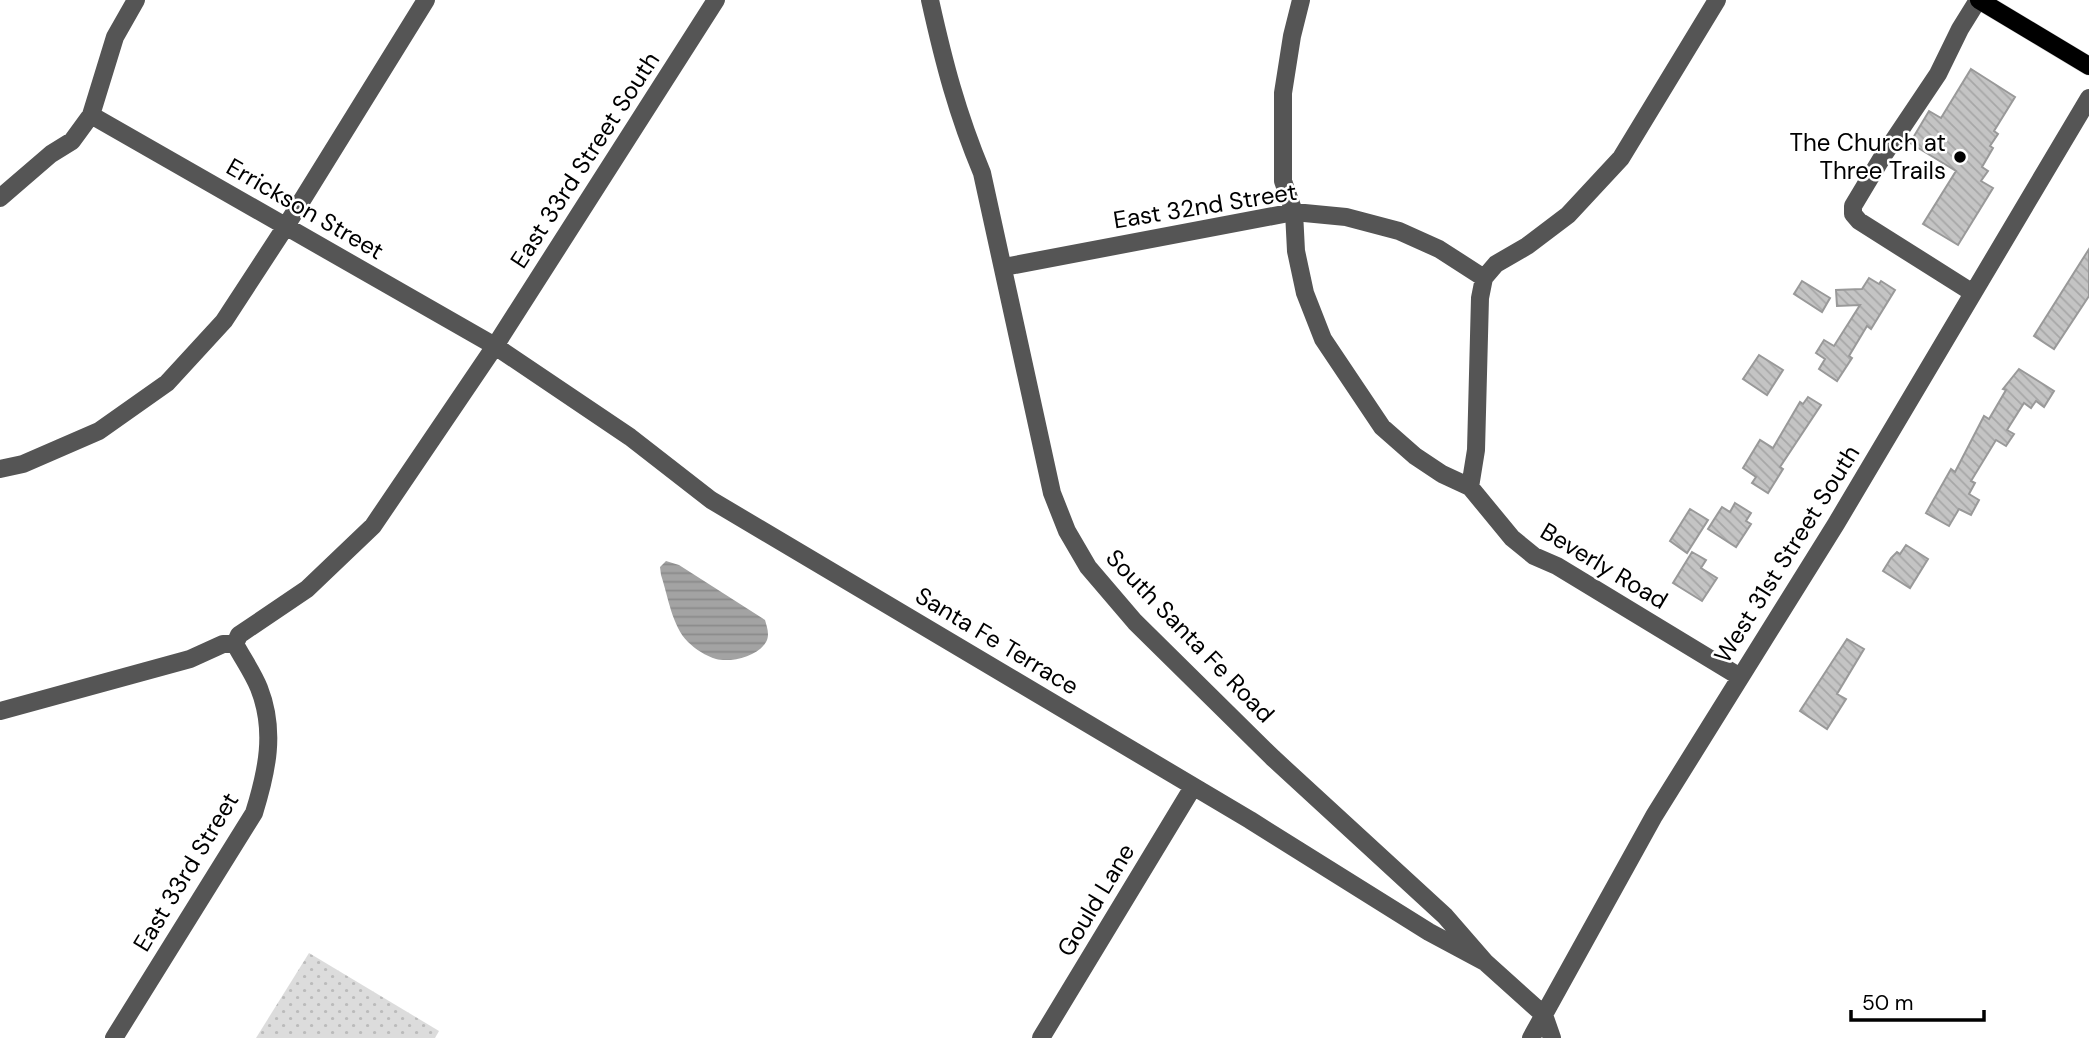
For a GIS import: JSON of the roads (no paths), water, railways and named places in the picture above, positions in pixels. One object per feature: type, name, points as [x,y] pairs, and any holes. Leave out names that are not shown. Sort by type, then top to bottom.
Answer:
[{"type":"main road","points":[[1978,0],[2089,66]]},
{"type":"street","points":[[0,198],[51,153],[72,141],[91,114],[115,37],[136,0]]},
{"type":"street","points":[[0,469],[23,464],[99,431],[167,383],[224,321],[426,0]]},
{"type":"street","name":"East 33rd Street South","points":[[235,645],[239,635],[307,589],[373,526],[495,346],[716,0]]},
{"type":"street","name":"South Santa Fe Road","points":[[930,0],[947,79],[962,127],[982,173],[1052,493],[1067,531],[1088,567],[1135,622],[1273,758],[1445,916],[1485,962],[1544,1015],[1552,1038]]},
{"type":"street","name":"Beverly Road","points":[[1301,0],[1283,93],[1283,181],[1294,212],[1296,251],[1304,293],[1323,339],[1382,427],[1415,456],[1442,474],[1470,487],[1512,538],[1534,556],[1557,566],[1740,677]]},
{"type":"street","points":[[1470,487],[1476,450],[1480,298],[1484,278],[1496,264],[1527,246],[1568,215],[1621,158],[1717,0]]},
{"type":"street","points":[[1973,293],[1859,221],[1853,214],[1853,206],[1938,74],[1978,0]]},
{"type":"street","name":"West 31st Street South","points":[[1531,1038],[1654,816],[1836,524],[2089,98]]},
{"type":"street","name":"Errickson Street","points":[[91,114],[495,346]]},
{"type":"street","name":"East 32nd Street","points":[[1004,267],[1294,212],[1346,217],[1399,231],[1439,249],[1484,278]]},
{"type":"street","name":"Santa Fe Terrace","points":[[495,346],[630,437],[711,500],[1250,820],[1429,932],[1485,962]]},
{"type":"street","points":[[0,711],[190,659],[223,644],[235,645]]},
{"type":"street","name":"East 33rd Street","points":[[114,1038],[254,813],[267,772],[269,730],[260,689],[235,645]]},
{"type":"street","name":"Gould Lane","points":[[1041,1038],[1193,787]]},
{"type":"place","name":"The Church at Three Trails","points":[[1960,157]]}]
